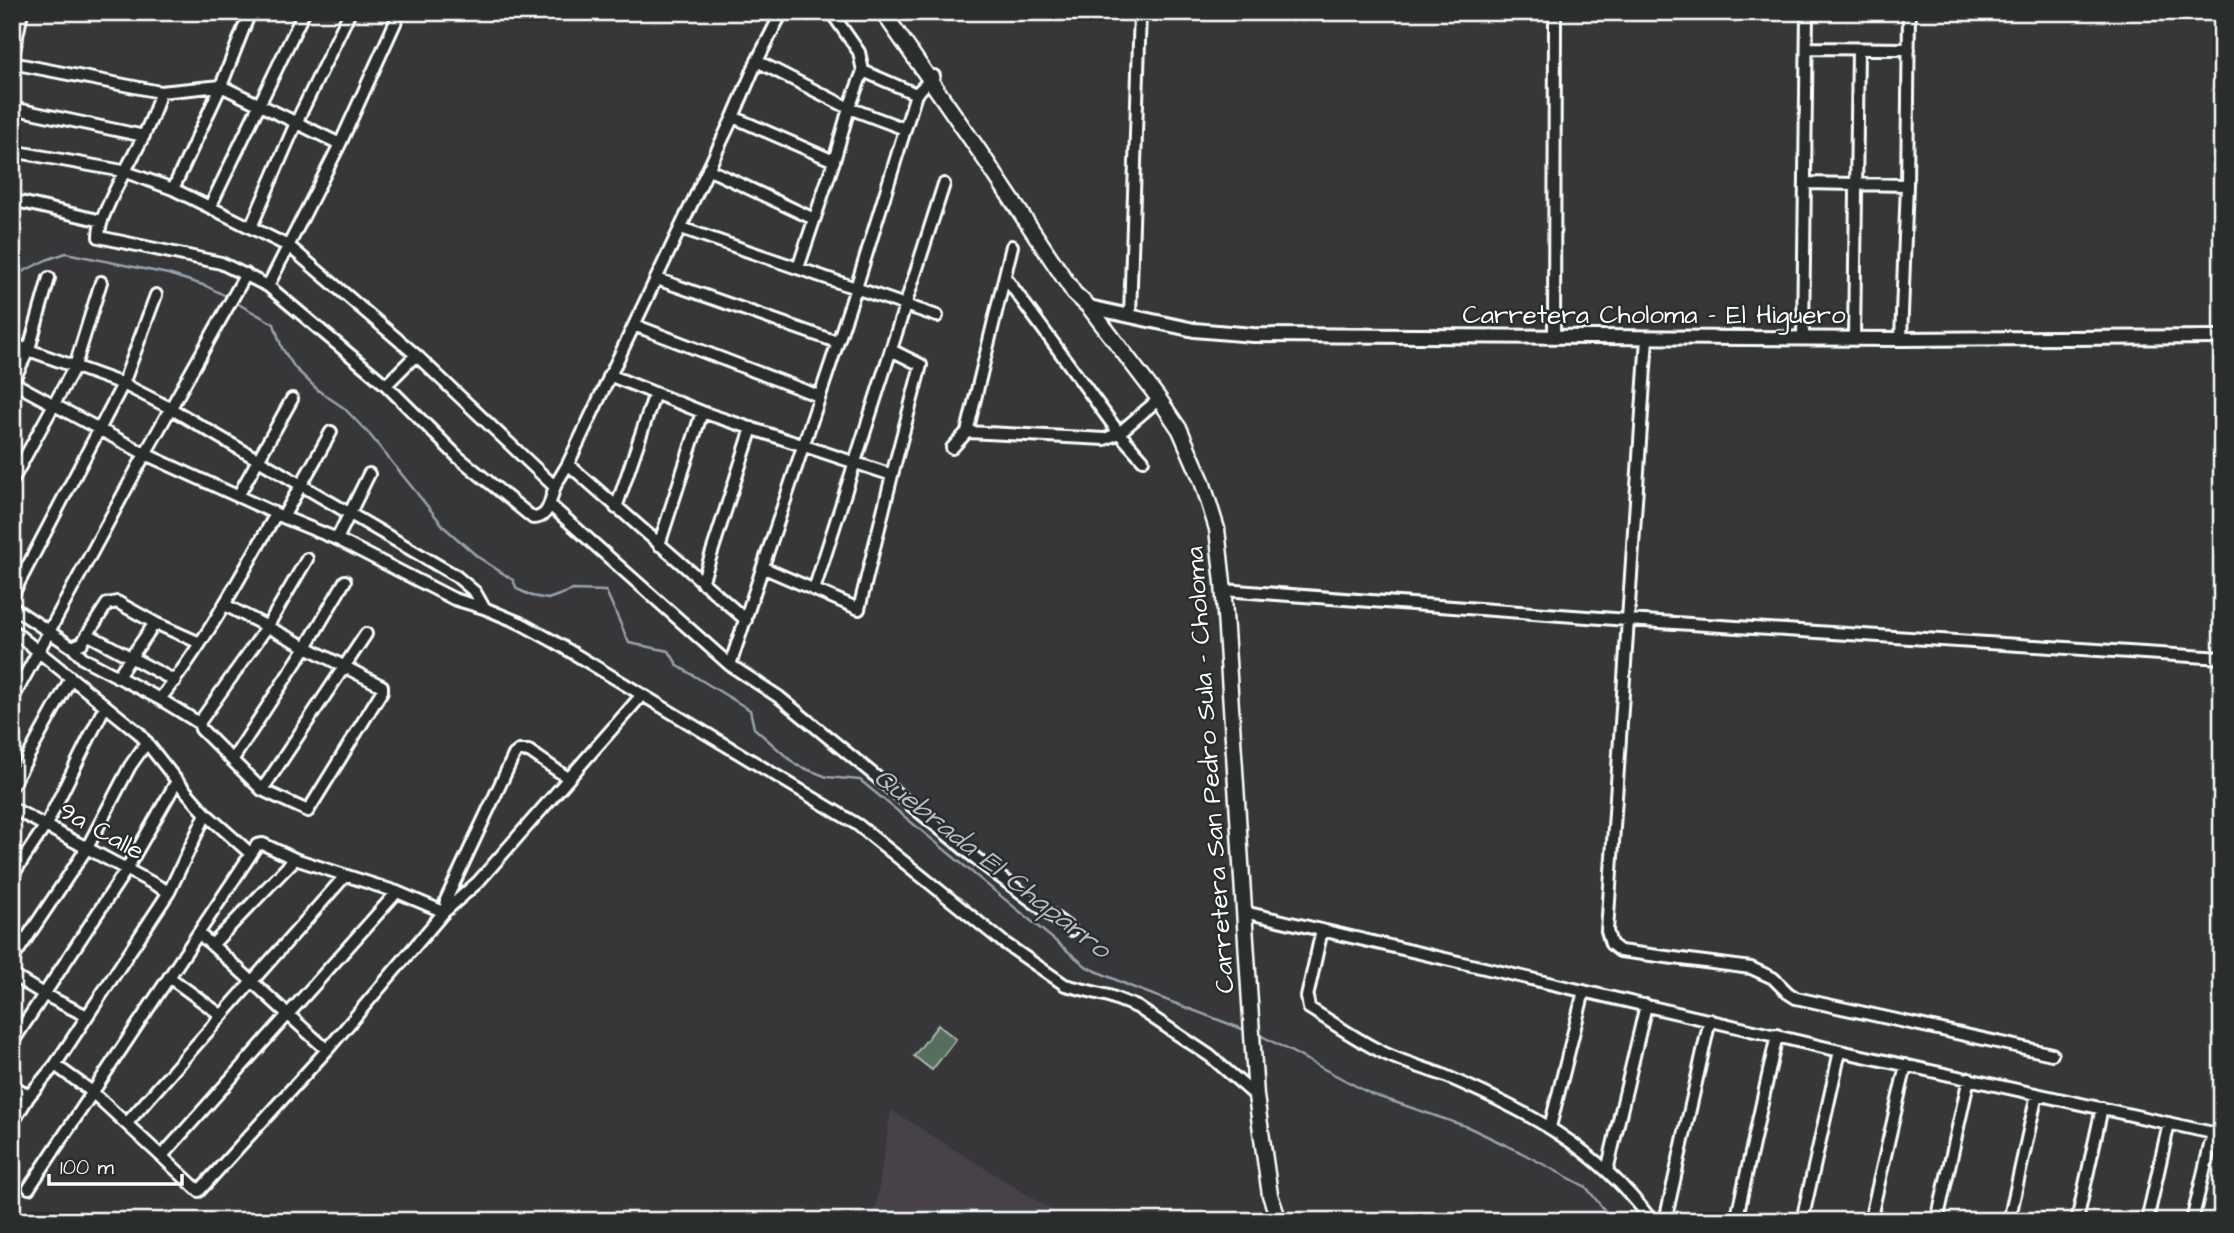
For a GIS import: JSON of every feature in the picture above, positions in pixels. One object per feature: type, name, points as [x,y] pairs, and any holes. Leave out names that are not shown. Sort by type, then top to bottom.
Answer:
[{"type":"main road","name":"Carretera San Pedro Sula - Choloma","points":[[883,12],[1082,290],[1089,307],[1159,399],[1180,430],[1202,481],[1217,529],[1256,1096],[1270,1195],[1279,1221]]},
{"type":"main road","name":"Carretera San Pedro Sula - Choloma","points":[[890,12],[932,78]]},
{"type":"street","points":[[173,189],[221,86],[250,12]]},
{"type":"street","points":[[210,208],[304,12]]},
{"type":"street","points":[[251,228],[296,123],[350,12]]},
{"type":"street","points":[[268,286],[340,144],[400,12]]},
{"type":"street","points":[[160,92],[144,136],[123,171],[102,221],[99,237],[221,262],[268,286],[386,384],[458,457],[533,518],[541,517],[550,505],[554,486],[568,464],[657,279],[782,12]]},
{"type":"street","points":[[798,268],[863,71],[859,52],[831,12]]},
{"type":"street","points":[[1130,314],[1140,12]]},
{"type":"street","points":[[1803,338],[1807,12]]},
{"type":"street","points":[[1901,339],[1907,185],[1909,12]]},
{"type":"street","points":[[18,17],[12,62],[160,92],[221,86],[340,144]]},
{"type":"street","points":[[1555,18],[1555,336]]},
{"type":"street","points":[[1807,48],[1909,49]]},
{"type":"street","points":[[1854,337],[1858,48]]},
{"type":"street","points":[[757,61],[849,108],[905,129]]},
{"type":"street","points":[[863,71],[916,94]]},
{"type":"street","points":[[730,666],[856,288],[916,94],[932,78]]},
{"type":"street","points":[[12,108],[144,136]]},
{"type":"street","points":[[733,117],[834,162]]},
{"type":"street","points":[[12,151],[123,171],[173,189],[290,247],[416,355],[554,486]]},
{"type":"street","points":[[708,169],[814,219]]},
{"type":"street","points":[[1805,183],[1907,185]]},
{"type":"street","points":[[814,590],[944,184]]},
{"type":"street","points":[[12,200],[102,221]]},
{"type":"street","points":[[681,228],[937,316]]},
{"type":"street","points":[[953,448],[967,432],[1012,246]]},
{"type":"street","points":[[12,699],[246,274]]},
{"type":"street","points":[[1005,277],[1119,433],[1143,460]]},
{"type":"street","points":[[49,278],[29,349],[12,382],[145,454],[279,516],[337,539],[454,599],[484,608],[542,635],[858,825],[1003,942],[1065,985],[1109,996],[1137,1007],[1210,1056],[1256,1096]]},
{"type":"street","points":[[657,279],[837,342]]},
{"type":"street","points":[[12,481],[75,366],[101,282]]},
{"type":"street","points":[[12,596],[123,384],[156,295]]},
{"type":"street","name":"Carretera Choloma - El Higuero","points":[[1089,307],[1194,330],[1253,335],[1901,339],[2222,337]]},
{"type":"street","points":[[634,325],[819,396]]},
{"type":"street","points":[[1647,338],[1607,932],[1611,944],[1620,951],[1751,968],[1773,978],[1796,998],[2052,1054]]},
{"type":"street","points":[[12,344],[123,384],[170,408],[456,576],[475,592],[484,608]]},
{"type":"street","points":[[764,568],[859,609],[921,365],[891,351]]},
{"type":"street","points":[[386,384],[416,355]]},
{"type":"street","points":[[610,375],[702,412],[892,475]]},
{"type":"street","points":[[616,508],[655,393]]},
{"type":"street","points":[[238,496],[292,399]]},
{"type":"street","points":[[967,432],[1105,439],[1119,433],[1159,399]]},
{"type":"street","points":[[659,545],[702,412]]},
{"type":"street","points":[[702,583],[752,428]]},
{"type":"street","points":[[160,699],[175,681],[225,605],[279,516],[301,486],[331,432]]},
{"type":"street","points":[[568,464],[746,620]]},
{"type":"street","points":[[337,539],[369,474]]},
{"type":"street","points":[[550,505],[730,666],[779,697],[984,864],[1071,930]]},
{"type":"street","points":[[199,723],[267,627],[307,559]]},
{"type":"street","points":[[233,759],[345,581]]},
{"type":"street","points":[[1223,590],[2222,659]]},
{"type":"street","points":[[72,648],[82,643],[89,635],[111,601],[200,643]]},
{"type":"street","points":[[12,607],[84,659],[199,723],[201,729],[262,790],[309,811],[382,691],[382,686],[225,605]]},
{"type":"street","points":[[117,677],[155,622]]},
{"type":"street","points":[[12,630],[105,706],[125,719],[206,814],[250,853]]},
{"type":"street","points":[[262,790],[346,668],[366,634]]},
{"type":"street","points":[[89,635],[175,681]]},
{"type":"street","points":[[12,786],[71,678]]},
{"type":"street","points":[[55,1065],[91,1091],[200,1191],[327,1050],[448,909],[478,882],[641,696]]},
{"type":"street","points":[[12,876],[46,825],[105,706]]},
{"type":"street","points":[[12,960],[87,848],[130,766],[147,742]]},
{"type":"street","points":[[448,909],[446,900],[514,755],[519,751],[528,751],[568,778]]},
{"type":"street","points":[[12,1043],[126,870],[177,781]]},
{"type":"street","name":"9a Calle","points":[[12,808],[169,891]]},
{"type":"street","points":[[12,1124],[29,1096],[55,1065],[169,891],[206,814]]},
{"type":"street","points":[[29,1188],[257,845],[263,844],[295,859],[448,909]]},
{"type":"street","points":[[212,945],[295,859]]},
{"type":"street","points":[[127,1123],[345,876]]},
{"type":"street","points":[[162,1156],[397,892]]},
{"type":"street","points":[[1244,912],[1840,1051],[2217,1134],[2192,1221]]},
{"type":"street","points":[[1322,930],[1307,997],[1309,1008],[1378,1051],[1517,1108],[1550,1128],[1580,1147],[1630,1192],[1652,1221]]},
{"type":"street","points":[[199,934],[327,1050]]},
{"type":"street","points":[[12,975],[44,995],[87,1016]]},
{"type":"street","points":[[169,977],[221,1015]]},
{"type":"street","points":[[1550,1128],[1584,991]]},
{"type":"street","points":[[1606,1171],[1646,1005]]},
{"type":"street","points":[[1665,1221],[1710,1020]]},
{"type":"street","points":[[1736,1221],[1777,1035]]},
{"type":"street","points":[[1802,1221],[1840,1051]]},
{"type":"street","points":[[1870,1221],[1906,1065]]},
{"type":"street","points":[[1937,1221],[1969,1079]]},
{"type":"street","points":[[12,1085],[29,1096]]},
{"type":"street","points":[[2009,1221],[2037,1094]]},
{"type":"street","points":[[2077,1221],[2102,1108]]},
{"type":"street","points":[[2147,1221],[2169,1123]]},
{"type":"shaded area","points":[[891,1110],[1058,1214],[1054,1221],[869,1221],[876,1206]]},
{"type":"green space","points":[[938,1025],[956,1039],[932,1070],[914,1056]]},
{"type":"waterway","name":"Quebrada El Chaparro","points":[[12,277],[66,253],[168,274],[206,286],[228,297]]},
{"type":"waterway","name":"Quebrada El Chaparro","points":[[233,301],[274,324],[282,348],[295,368],[319,391],[344,408],[370,435],[445,528],[478,557],[513,580],[517,589],[548,599],[573,590],[606,591],[629,643],[669,651],[678,666],[750,710],[754,728],[796,765],[827,777],[860,780],[1087,967],[1245,1030]]},
{"type":"waterway","name":"Quebrada El Chaparro","points":[[1258,1034],[1371,1094],[1468,1127],[1520,1152],[1586,1187],[1613,1221]]}]
